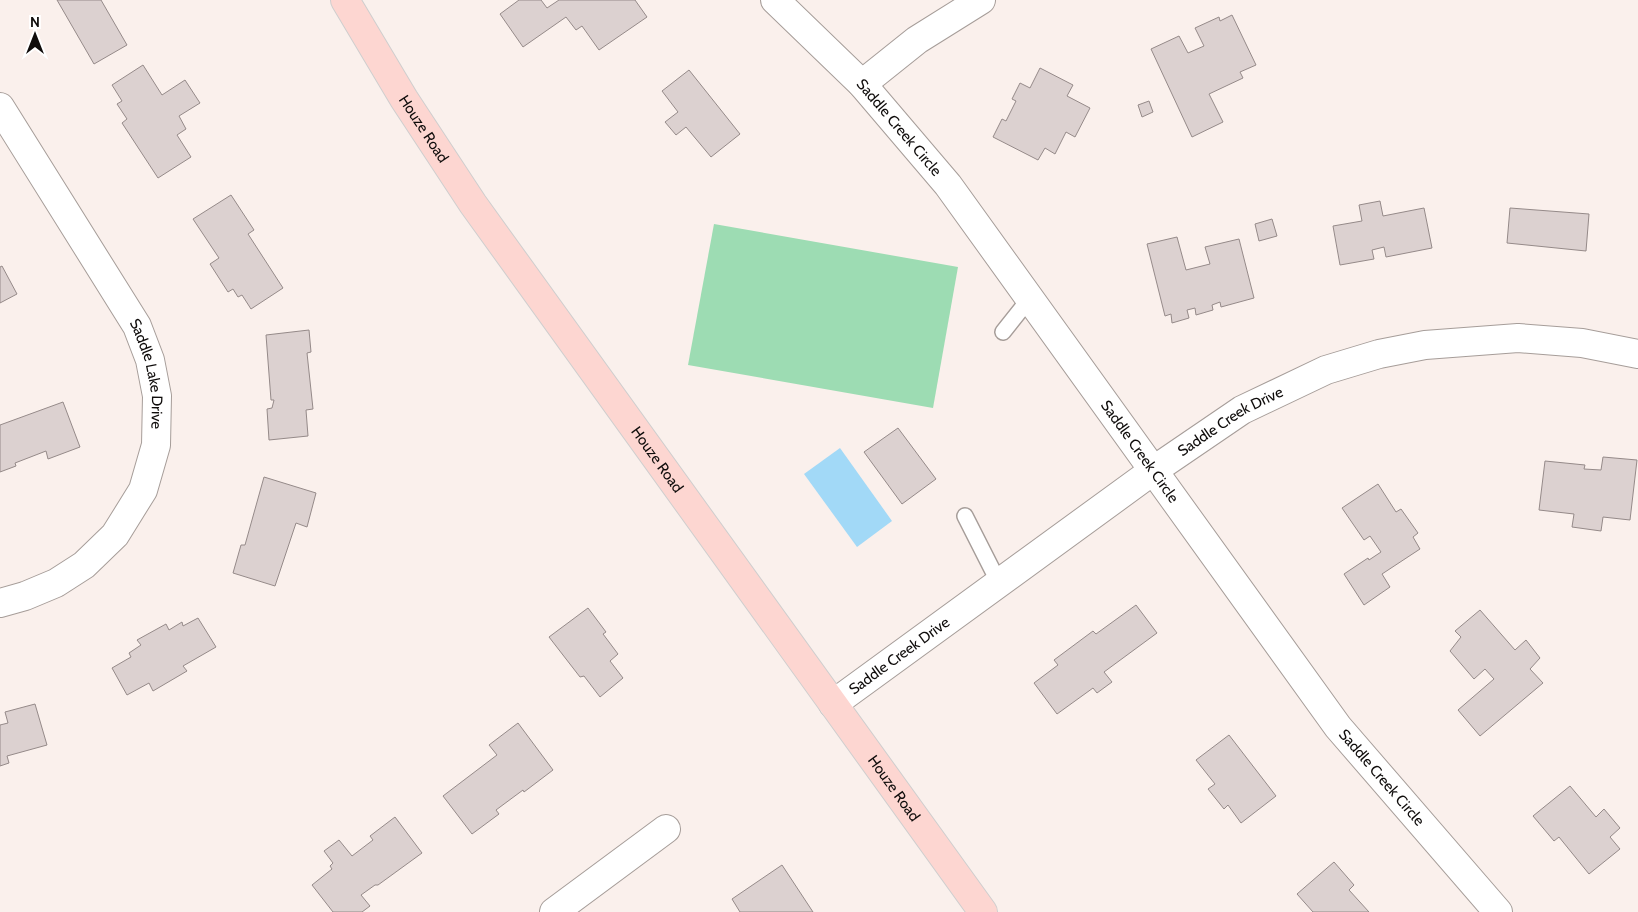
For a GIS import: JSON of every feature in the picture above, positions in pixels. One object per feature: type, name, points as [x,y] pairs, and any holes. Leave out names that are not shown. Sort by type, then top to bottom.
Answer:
[{"type":"main road","name":"Houze Road","points":[[345,0],[404,99],[473,204],[983,912]]},
{"type":"street","name":"Saddle Creek Circle","points":[[775,0],[862,84],[948,185],[1338,726],[1498,912]]},
{"type":"street","points":[[862,84],[917,40],[980,0]]},
{"type":"street","name":"Saddle Lake Drive","points":[[0,107],[137,326],[150,360],[157,396],[156,445],[142,490],[115,535],[84,565],[56,583],[26,596],[0,603]]},
{"type":"street","name":"Saddle Creek Drive","points":[[833,704],[1154,470],[1242,410],[1326,370],[1379,354],[1425,344],[1518,338],[1582,343],[1638,354]]},
{"type":"street","points":[[554,912],[666,829]]},
{"type":"lane","points":[[1003,332],[1030,298]]},
{"type":"lane","points":[[965,516],[999,583]]},
{"type":"green space","points":[[714,224],[958,267],[933,408],[688,365]]},
{"type":"water","points":[[840,448],[892,521],[857,547],[804,474]]},
{"type":"building","points":[[57,0],[101,0],[127,45],[94,64]]},
{"type":"building","points":[[519,0],[541,0],[547,8],[559,0],[635,0],[647,17],[599,50],[582,26],[576,30],[566,17],[523,47],[500,14]]},
{"type":"building","points":[[1232,15],[1256,65],[1240,72],[1243,78],[1209,94],[1223,122],[1192,137],[1151,49],[1179,36],[1188,53],[1204,46],[1195,28],[1219,17],[1220,21]]},
{"type":"building","points":[[143,65],[162,95],[185,80],[200,103],[179,116],[186,129],[177,135],[191,157],[158,178],[122,123],[127,119],[117,104],[122,101],[112,85]]},
{"type":"building","points":[[1040,68],[1073,85],[1067,96],[1090,108],[1075,137],[1066,132],[1055,154],[1045,148],[1038,160],[993,137],[1002,119],[1006,121],[1016,101],[1012,99],[1020,83],[1030,88]]},
{"type":"building","points":[[689,70],[740,134],[711,157],[686,127],[676,135],[665,122],[678,112],[662,91]]},
{"type":"building","points":[[1149,101],[1153,112],[1142,117],[1138,105]]},
{"type":"building","points":[[231,195],[254,230],[248,234],[283,288],[251,309],[242,295],[238,297],[233,289],[228,292],[210,264],[219,258],[193,219]]},
{"type":"building","points":[[1380,201],[1383,216],[1424,208],[1432,248],[1386,257],[1384,247],[1372,250],[1374,259],[1340,265],[1333,226],[1362,221],[1359,205]]},
{"type":"building","points":[[1510,208],[1589,214],[1586,251],[1507,243]]},
{"type":"building","points":[[1272,219],[1277,236],[1259,241],[1255,224]]},
{"type":"building","points":[[1177,237],[1186,270],[1210,264],[1205,247],[1239,239],[1254,298],[1221,307],[1220,302],[1212,305],[1213,310],[1196,315],[1195,308],[1187,310],[1189,318],[1172,323],[1171,314],[1165,316],[1147,244]]},
{"type":"building","points":[[2,266],[17,294],[0,303],[0,267]]},
{"type":"building","points":[[309,330],[311,352],[307,353],[313,409],[306,410],[308,436],[269,440],[267,409],[272,408],[274,400],[271,400],[266,335]]},
{"type":"building","points":[[63,402],[80,447],[48,459],[46,451],[15,463],[16,466],[0,472],[0,425]]},
{"type":"building","points":[[898,428],[936,479],[902,504],[864,452]]},
{"type":"building","points":[[1603,457],[1637,460],[1630,520],[1603,517],[1601,531],[1572,527],[1574,514],[1539,510],[1545,461],[1585,465],[1584,469],[1601,470]]},
{"type":"building","points":[[264,477],[316,493],[307,527],[296,523],[275,586],[233,573],[241,545],[245,545]]},
{"type":"building","points":[[1378,484],[1396,512],[1401,509],[1418,533],[1413,537],[1420,549],[1382,574],[1390,587],[1364,605],[1344,574],[1381,552],[1370,536],[1364,540],[1342,508]]},
{"type":"building","points":[[1136,605],[1157,633],[1104,672],[1112,682],[1097,693],[1093,688],[1057,714],[1034,683],[1058,665],[1054,660],[1093,631],[1096,634]]},
{"type":"building","points":[[588,608],[606,632],[603,634],[618,654],[610,661],[623,678],[600,697],[584,676],[580,677],[549,637]]},
{"type":"building","points":[[1480,610],[1515,650],[1526,640],[1540,658],[1530,669],[1543,683],[1480,736],[1458,710],[1494,679],[1485,669],[1474,679],[1450,651],[1461,637],[1455,631]]},
{"type":"building","points":[[198,618],[216,647],[183,666],[187,671],[153,691],[149,683],[127,695],[112,668],[131,657],[129,653],[141,645],[137,640],[166,624],[169,630],[182,622],[183,626]]},
{"type":"building","points":[[35,704],[47,745],[7,756],[9,763],[0,766],[0,725],[8,723],[5,712]]},
{"type":"building","points":[[518,723],[553,770],[496,810],[499,814],[472,834],[443,796],[497,755],[489,745]]},
{"type":"building","points":[[1229,735],[1276,796],[1241,823],[1228,805],[1224,809],[1208,789],[1215,784],[1196,760]]},
{"type":"building","points":[[1570,786],[1596,817],[1604,809],[1620,828],[1610,837],[1620,849],[1589,874],[1559,837],[1554,841],[1533,816]]},
{"type":"building","points":[[395,817],[422,853],[361,895],[370,906],[362,912],[333,912],[312,885],[332,869],[330,866],[333,863],[324,851],[339,840],[352,856],[373,840],[370,836]]},
{"type":"building","points":[[1334,862],[1354,885],[1349,890],[1369,912],[1313,912],[1297,894]]},
{"type":"building","points":[[782,865],[813,912],[740,912],[732,899]]}]
